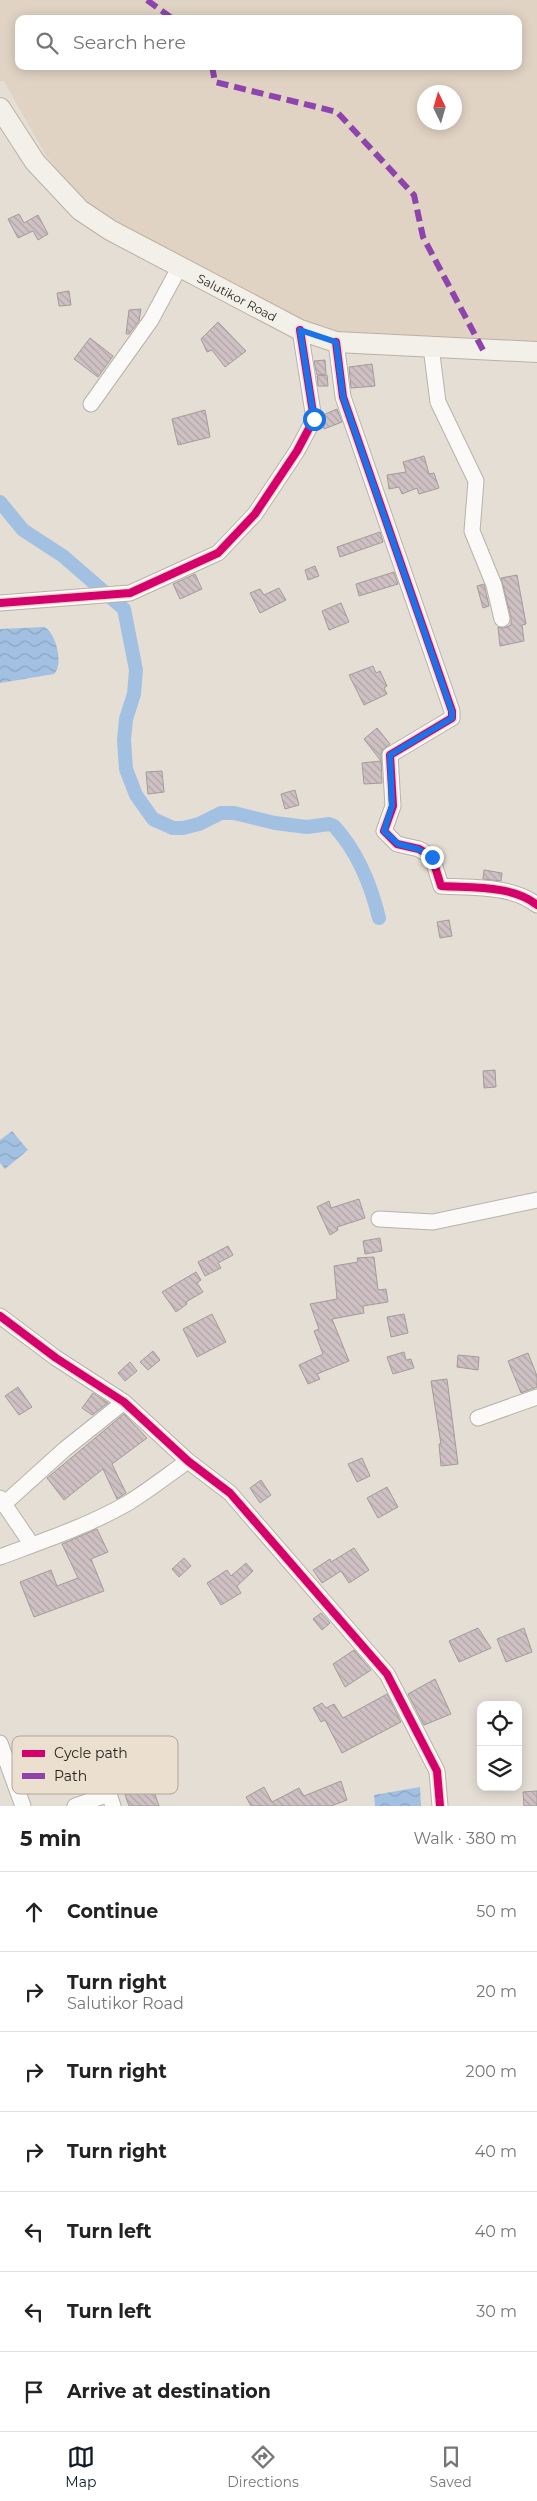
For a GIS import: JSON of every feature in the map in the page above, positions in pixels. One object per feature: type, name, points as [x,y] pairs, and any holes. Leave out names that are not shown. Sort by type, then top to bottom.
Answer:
[{"type":"main road","name":"Salutikor Road","points":[[0,108],[35,162],[80,210],[110,230],[300,330],[336,342],[537,352]]},
{"type":"street","points":[[91,404],[151,320],[180,266]]},
{"type":"street","points":[[0,603],[93,594],[130,593],[218,553],[255,514],[297,450],[314,419],[300,330]]},
{"type":"street","points":[[336,342],[343,397],[452,712],[452,718],[390,755],[392,806],[384,831],[398,844],[418,849],[432,857],[441,886],[501,890],[531,900],[537,905]]},
{"type":"street","points":[[431,347],[438,402],[476,481],[472,531],[494,585],[502,619]]},
{"type":"street","points":[[379,1219],[433,1222],[537,1200]]},
{"type":"street","points":[[0,1316],[56,1358],[124,1402],[188,1461],[230,1493],[388,1674],[437,1771],[440,1806]]},
{"type":"street","points":[[478,1418],[537,1398]]},
{"type":"street","points":[[32,1545],[2,1501],[124,1402]]},
{"type":"street","points":[[0,1557],[64,1534],[122,1506],[188,1461]]},
{"type":"street","points":[[0,1743],[12,1776]]},
{"type":"street","points":[[19,1794],[23,1806]]},
{"type":"street","points":[[75,1806],[108,1794],[113,1806]]},
{"type":"shaded area","points":[[0,0],[537,0],[537,348],[338,337],[272,305],[99,213],[66,183],[45,154],[4,81],[0,81]]},
{"type":"water","points":[[44,627],[52,635],[57,649],[58,663],[54,674],[0,683],[0,629]]},
{"type":"water","points":[[12,1131],[28,1150],[5,1169],[0,1163],[0,1140]]},
{"type":"water","points":[[420,1787],[421,1806],[375,1806],[374,1795]]},
{"type":"building","points":[[19,214],[24,223],[38,215],[48,234],[38,240],[33,231],[18,238],[8,219]]},
{"type":"building","points":[[69,291],[71,305],[59,306],[57,293]]},
{"type":"building","points":[[141,309],[139,321],[129,334],[126,334],[129,310]]},
{"type":"building","points":[[218,322],[246,351],[225,367],[212,350],[207,352],[201,339]]},
{"type":"building","points":[[90,338],[113,356],[98,377],[74,359]]},
{"type":"building","points":[[325,360],[326,374],[317,375],[314,361]]},
{"type":"building","points":[[372,364],[375,386],[351,388],[349,367]]},
{"type":"building","points":[[327,375],[328,386],[318,386],[317,376]]},
{"type":"building","points":[[337,409],[342,422],[324,429],[323,415]]},
{"type":"building","points":[[205,410],[210,437],[178,445],[172,419]]},
{"type":"building","points":[[424,456],[429,474],[434,473],[439,488],[419,494],[417,488],[402,494],[399,487],[389,489],[387,475],[406,472],[403,462]]},
{"type":"building","points":[[380,532],[383,542],[340,557],[337,547]]},
{"type":"building","points":[[315,566],[319,576],[308,580],[305,570]]},
{"type":"building","points":[[394,572],[398,584],[359,596],[356,584]]},
{"type":"building","points":[[195,574],[202,589],[180,599],[173,584]]},
{"type":"building","points":[[517,575],[526,624],[522,625],[524,641],[500,646],[498,627],[504,628],[511,625],[511,617],[501,578]]},
{"type":"building","points":[[484,584],[489,606],[483,608],[477,586]]},
{"type":"building","points":[[279,588],[286,600],[260,613],[250,593],[260,589],[264,595]]},
{"type":"building","points":[[341,603],[349,622],[329,630],[322,611]]},
{"type":"building","points":[[373,666],[376,673],[380,671],[387,686],[384,688],[387,694],[364,705],[349,675]]},
{"type":"building","points":[[377,728],[390,744],[382,750],[382,783],[364,784],[362,763],[381,761],[364,739]]},
{"type":"building","points":[[162,771],[164,792],[148,794],[146,772]]},
{"type":"building","points":[[295,790],[299,805],[285,809],[281,794]]},
{"type":"building","points":[[484,870],[502,873],[501,881],[483,879]]},
{"type":"building","points":[[449,920],[452,936],[440,938],[437,922]]},
{"type":"building","points":[[495,1070],[496,1087],[484,1088],[483,1071]]},
{"type":"building","points":[[359,1199],[365,1218],[337,1227],[338,1230],[330,1235],[317,1207],[329,1201],[331,1208]]},
{"type":"building","points":[[380,1238],[382,1251],[365,1254],[363,1241]]},
{"type":"building","points":[[228,1246],[233,1255],[218,1263],[221,1268],[205,1276],[198,1262]]},
{"type":"building","points":[[374,1257],[378,1290],[386,1289],[388,1302],[363,1306],[364,1313],[332,1319],[349,1361],[317,1374],[320,1379],[308,1384],[299,1365],[323,1354],[314,1331],[319,1329],[310,1304],[337,1299],[334,1266],[358,1262],[357,1258]]},
{"type":"building","points":[[196,1272],[201,1280],[197,1283],[203,1292],[186,1302],[187,1304],[176,1312],[162,1292]]},
{"type":"building","points":[[212,1314],[226,1342],[197,1357],[183,1329]]},
{"type":"building","points":[[404,1314],[408,1333],[391,1337],[387,1317]]},
{"type":"building","points":[[153,1351],[160,1360],[148,1370],[140,1362]]},
{"type":"building","points":[[404,1352],[406,1360],[411,1359],[414,1368],[393,1374],[387,1357]]},
{"type":"building","points":[[528,1353],[537,1376],[537,1387],[521,1393],[508,1361]]},
{"type":"building","points":[[458,1355],[479,1357],[478,1370],[457,1367]]},
{"type":"building","points":[[130,1362],[137,1371],[125,1381],[118,1373]]},
{"type":"building","points":[[447,1379],[458,1464],[441,1466],[439,1444],[441,1444],[431,1381]]},
{"type":"building","points":[[18,1387],[32,1407],[19,1415],[5,1396]]},
{"type":"building","points":[[93,1393],[108,1403],[92,1415],[82,1408]]},
{"type":"building","points":[[124,1414],[147,1438],[112,1464],[126,1493],[117,1499],[103,1469],[64,1500],[47,1478]]},
{"type":"building","points":[[362,1458],[370,1476],[357,1482],[348,1464]]},
{"type":"building","points":[[261,1480],[271,1495],[260,1503],[250,1488]]},
{"type":"building","points":[[387,1487],[398,1507],[378,1518],[367,1498]]},
{"type":"building","points":[[97,1529],[108,1552],[91,1559],[104,1591],[34,1617],[20,1582],[51,1570],[57,1586],[78,1578],[62,1544]]},
{"type":"building","points":[[354,1548],[369,1570],[349,1583],[341,1571],[322,1583],[313,1570],[330,1559],[331,1562]]},
{"type":"building","points":[[184,1558],[191,1566],[179,1577],[172,1569]]},
{"type":"building","points":[[246,1563],[253,1571],[237,1586],[241,1593],[221,1605],[207,1583],[227,1570],[231,1576]]},
{"type":"building","points":[[321,1613],[330,1623],[322,1630],[313,1619]]},
{"type":"building","points":[[478,1628],[491,1648],[459,1662],[449,1641]]},
{"type":"building","points":[[524,1628],[532,1652],[506,1662],[497,1639]]},
{"type":"building","points":[[354,1650],[371,1670],[345,1687],[333,1664]]},
{"type":"building","points":[[435,1679],[451,1714],[424,1725],[408,1694]]},
{"type":"building","points":[[387,1694],[401,1722],[342,1753],[325,1720],[321,1722],[313,1708],[322,1703],[326,1708],[334,1704],[343,1718]]},
{"type":"building","points":[[341,1781],[347,1800],[331,1806],[251,1806],[246,1797],[264,1787],[272,1802],[299,1788],[304,1796]]},
{"type":"building","points":[[537,1791],[537,1806],[524,1806],[523,1792]]},
{"type":"building","points":[[155,1794],[159,1806],[129,1806],[125,1795]]},
{"type":"waterway","points":[[0,502],[23,530],[63,556],[124,609],[136,670],[134,694],[126,719],[124,740],[126,769],[136,795],[153,819],[173,828],[183,828],[199,824],[221,813],[234,813],[275,823],[307,827],[329,824],[334,826],[357,858],[372,893],[379,918]]},
{"type":"marked path","points":[[147,0],[168,15]]},
{"type":"marked path","points":[[213,70],[215,82],[337,112],[414,195],[423,237],[483,350]]},
{"type":"cycle path","points":[[0,603],[130,593],[218,553],[255,514],[297,451],[314,419],[300,330]]},
{"type":"cycle path","points":[[336,342],[343,397],[452,711],[452,718],[390,755],[393,806],[384,831],[397,844],[419,849],[432,857],[441,886],[504,891],[516,894],[537,905]]},
{"type":"cycle path","points":[[0,1316],[56,1358],[124,1402],[188,1461],[230,1493],[387,1674],[437,1771],[440,1806]]},
{"type":"route","points":[[314,419],[307,385],[300,330],[336,342],[336,360],[343,397],[422,630],[452,712],[452,718],[390,755],[392,806],[384,831],[398,844],[418,849],[432,857]]}]
